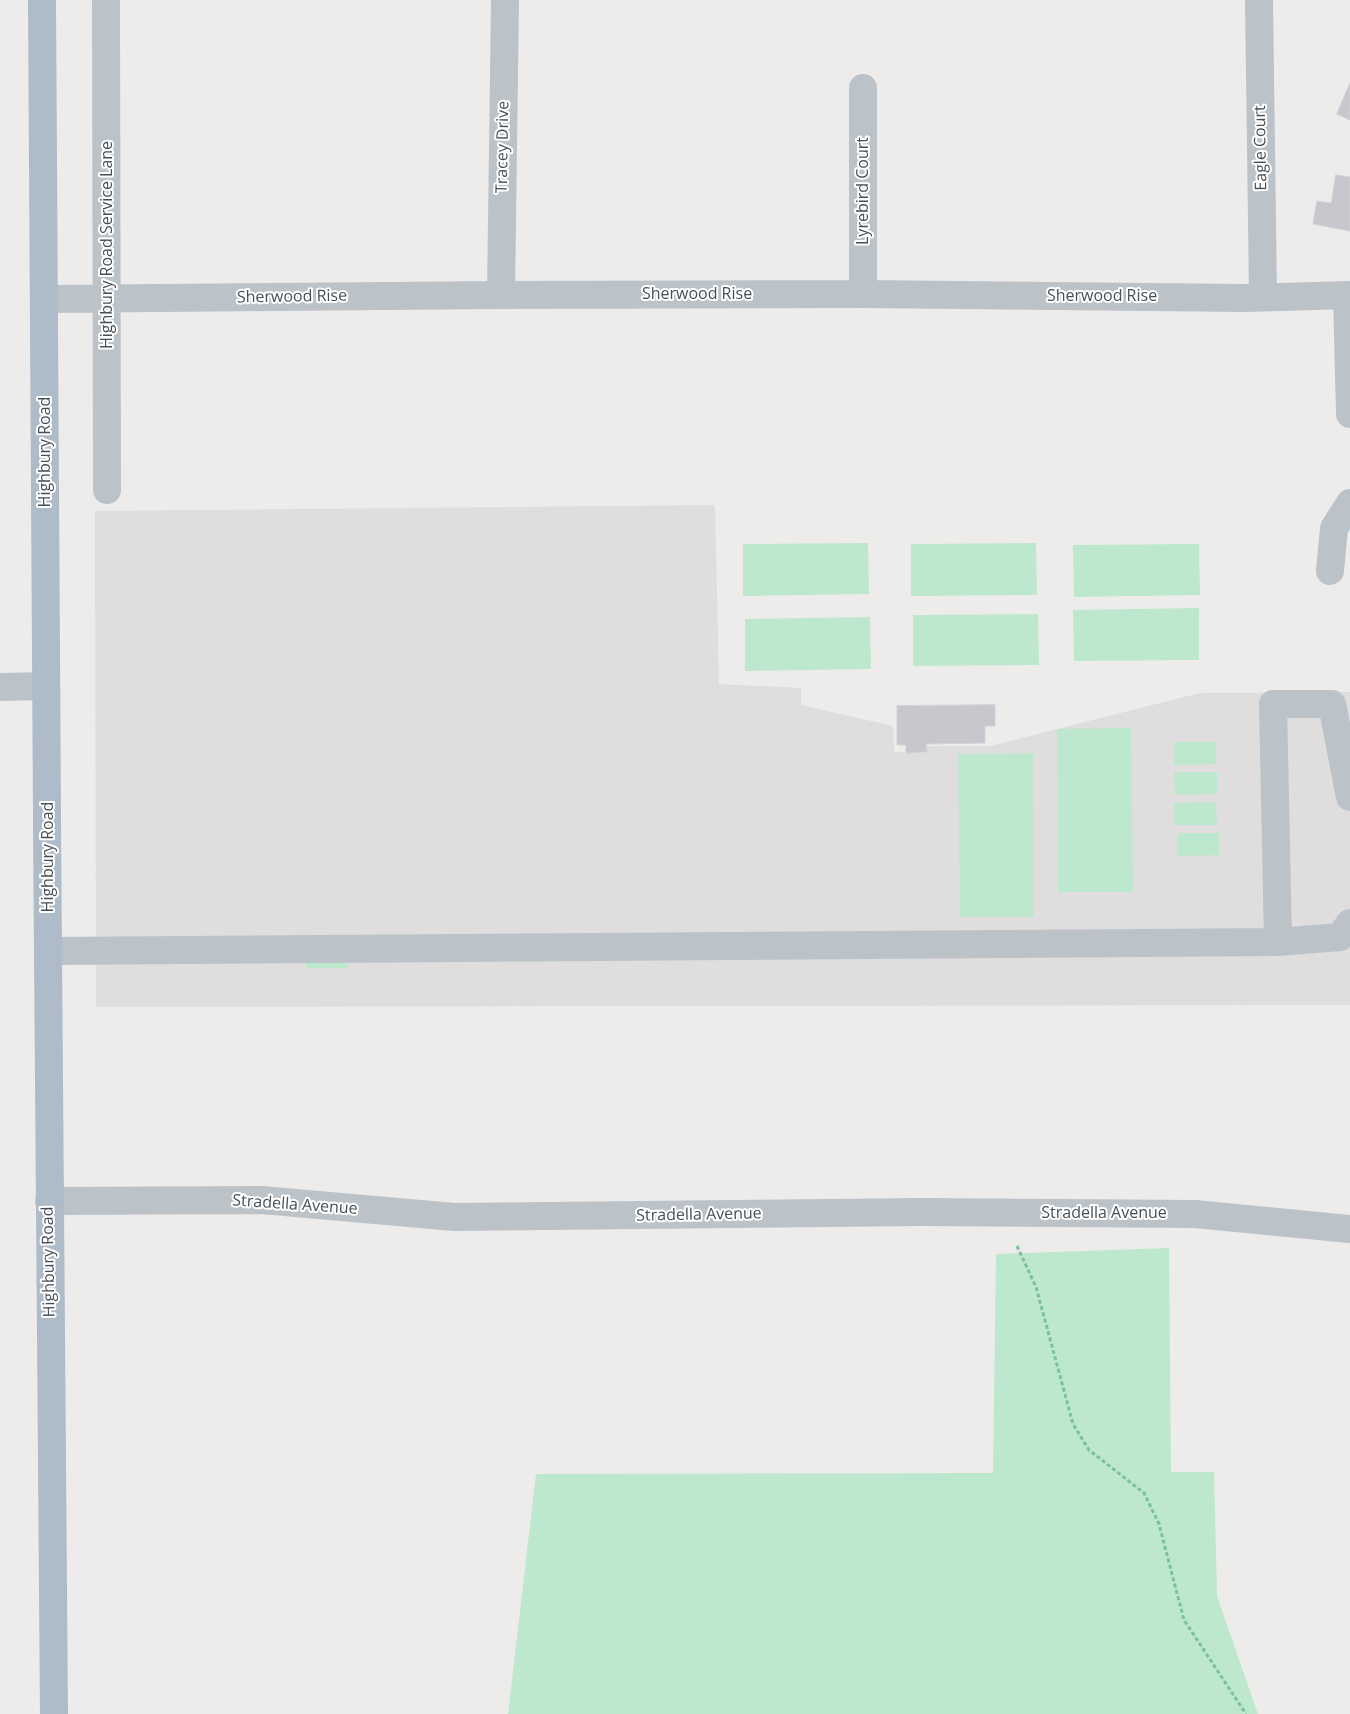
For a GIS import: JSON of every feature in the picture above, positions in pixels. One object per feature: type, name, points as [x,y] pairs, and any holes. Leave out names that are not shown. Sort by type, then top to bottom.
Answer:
[{"type":"main road","name":"Highbury Road","points":[[42,0],[54,1714]]},
{"type":"street","name":"Highbury Road Service Lane","points":[[106,0],[107,490]]},
{"type":"street","name":"Tracey Drive","points":[[501,295],[505,0]]},
{"type":"street","name":"Eagle Court","points":[[1259,0],[1263,296]]},
{"type":"street","name":"Lyrebird Court","points":[[863,88],[863,294]]},
{"type":"street","name":"Sherwood Rise","points":[[44,300],[501,295],[863,294],[1235,298],[1348,295]]},
{"type":"street","points":[[1348,295],[1350,414]]},
{"type":"street","points":[[1330,571],[1334,528],[1350,503]]},
{"type":"street","points":[[0,687],[46,686]]},
{"type":"street","points":[[1278,942],[1273,704],[1332,704],[1350,797]]},
{"type":"street","points":[[49,951],[1278,942],[1340,938],[1350,922]]},
{"type":"street","name":"Stradella Avenue","points":[[49,1201],[262,1200],[454,1217],[922,1212],[1195,1214],[1350,1229]]},
{"type":"path","points":[[1017,1246],[1036,1287],[1073,1424],[1089,1450],[1144,1493],[1159,1524],[1184,1620],[1246,1714]]},
{"type":"shaded area","points":[[715,505],[719,684],[801,688],[801,705],[893,726],[894,752],[927,753],[927,746],[990,746],[1200,693],[1350,692],[1350,1005],[96,1007],[95,511]]},
{"type":"green space","points":[[868,543],[869,594],[743,596],[743,544]]},
{"type":"green space","points":[[1036,543],[1037,595],[911,596],[911,544]]},
{"type":"green space","points":[[1199,544],[1200,595],[1074,597],[1073,545]]},
{"type":"green space","points":[[1199,608],[1199,660],[1074,661],[1073,610]]},
{"type":"green space","points":[[1038,614],[1039,665],[913,666],[913,615]]},
{"type":"green space","points":[[870,617],[871,669],[745,671],[745,619]]},
{"type":"green space","points":[[1131,728],[1133,892],[1058,892],[1057,729]]},
{"type":"green space","points":[[1174,742],[1216,742],[1216,764],[1174,765]]},
{"type":"green space","points":[[1033,753],[1034,917],[960,917],[958,754]]},
{"type":"green space","points":[[1174,772],[1217,772],[1217,794],[1175,795]]},
{"type":"green space","points":[[1216,802],[1217,825],[1174,825],[1174,803]]},
{"type":"green space","points":[[1177,833],[1219,833],[1219,855],[1177,856]]},
{"type":"green space","points":[[348,945],[348,968],[306,968],[305,946]]},
{"type":"green space","points":[[1169,1248],[1171,1472],[1214,1472],[1217,1596],[1258,1714],[508,1714],[536,1474],[993,1473],[996,1254]]},
{"type":"building","points":[[1350,83],[1350,120],[1337,114]]},
{"type":"building","points":[[1336,175],[1350,177],[1350,231],[1313,224],[1317,201],[1331,203]]},
{"type":"building","points":[[995,705],[995,726],[985,726],[985,743],[926,744],[927,752],[906,753],[906,745],[897,745],[897,706]]}]
